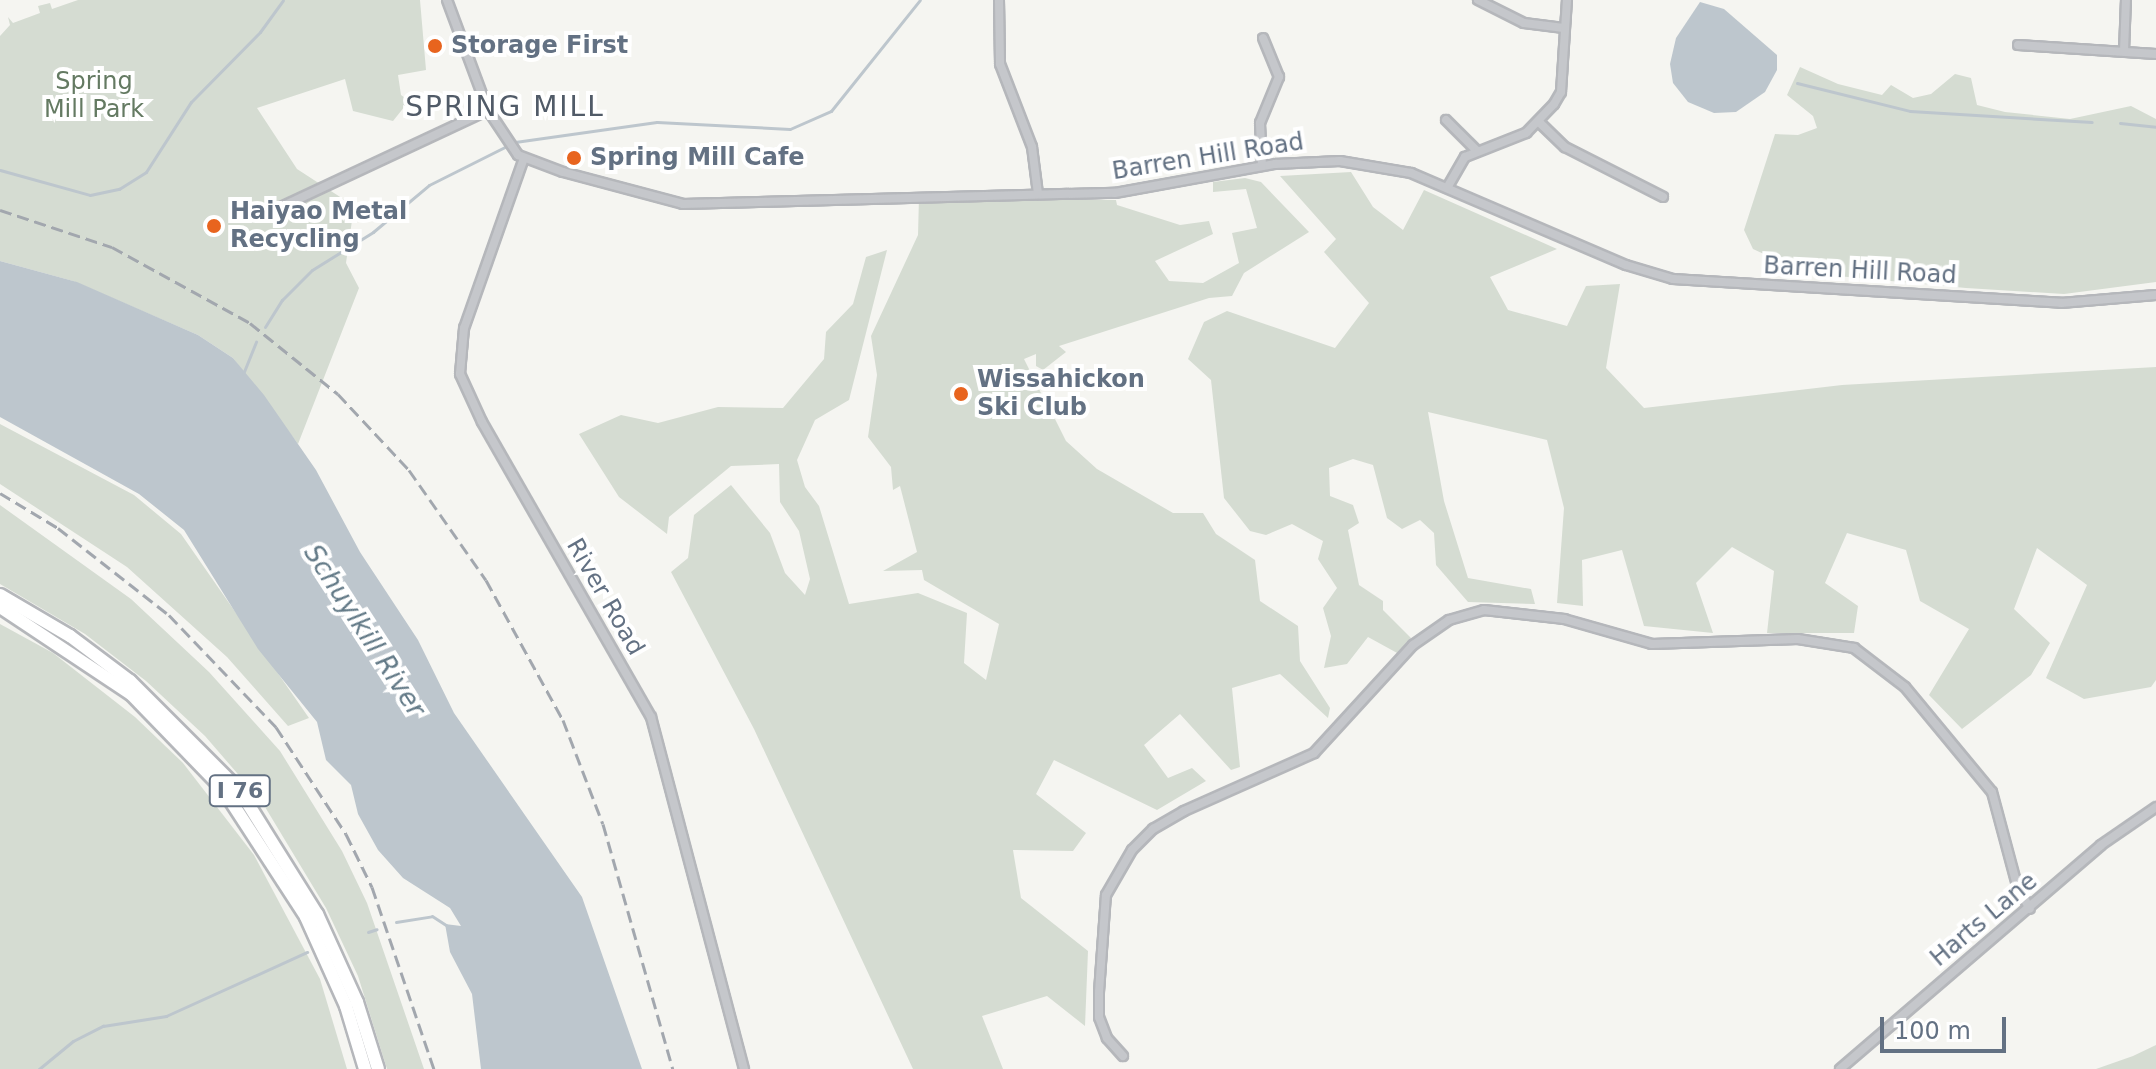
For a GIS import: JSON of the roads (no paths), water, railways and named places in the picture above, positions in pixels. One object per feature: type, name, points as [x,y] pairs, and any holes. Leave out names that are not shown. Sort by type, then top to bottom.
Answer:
[{"type":"highway","name":"I 76","points":[[0,595],[70,636],[130,681],[240,791],[295,871],[317,914],[357,1002],[378,1069]]},
{"type":"highway","name":"I 76","points":[[0,607],[131,694],[229,796],[306,917],[346,1006],[365,1069]]},
{"type":"street","points":[[447,0],[488,110],[503,136],[524,158]]},
{"type":"street","points":[[999,0],[1000,64],[1032,147],[1038,194]]},
{"type":"street","points":[[1478,0],[1524,23],[1564,28]]},
{"type":"street","points":[[1447,188],[1460,163],[1476,150],[1519,136],[1540,123],[1561,92],[1567,0]]},
{"type":"street","points":[[2124,51],[2126,0]]},
{"type":"street","points":[[1262,166],[1260,123],[1279,77],[1263,38]]},
{"type":"street","points":[[2018,45],[2156,54]]},
{"type":"street","points":[[279,208],[488,110]]},
{"type":"street","points":[[1446,120],[1476,150]]},
{"type":"street","points":[[1540,123],[1565,147],[1663,197]]},
{"type":"street","name":"Barren Hill Road","points":[[524,158],[688,204],[1124,193],[1262,166],[1316,160],[1367,164],[1447,188],[1626,265],[1673,279],[2061,303],[2156,295]]},
{"type":"street","name":"River Road","points":[[524,158],[464,328],[460,374],[482,422],[651,717],[744,1069]]},
{"type":"street","points":[[1123,1056],[1103,1028],[1099,992],[1106,895],[1132,850],[1153,829],[1184,811],[1235,784],[1314,753],[1413,645],[1449,620],[1484,610],[1564,619],[1652,644],[1798,639],[1854,648],[1905,687],[1992,792],[2017,885],[2030,909]]},
{"type":"street","name":"Harts Lane","points":[[1840,1069],[2101,845],[2156,807]]},
{"type":"water","points":[[1700,2],[1724,9],[1777,55],[1777,70],[1765,92],[1736,112],[1714,113],[1688,102],[1673,83],[1670,64],[1676,38]]},
{"type":"water","name":"Schuylkill River","points":[[0,261],[77,282],[198,335],[233,358],[264,395],[316,470],[360,552],[418,640],[454,713],[582,897],[642,1069],[481,1069],[472,994],[450,952],[445,924],[461,926],[450,908],[403,878],[378,850],[358,814],[351,785],[326,760],[317,722],[258,649],[184,530],[139,494],[0,417]]},
{"type":"waterway","points":[[0,170],[90,195],[119,189],[146,172],[191,102],[260,32],[283,0]]},
{"type":"waterway","points":[[265,327],[282,300],[312,270],[373,232],[429,185],[515,142],[657,122],[790,129],[831,111],[920,0]]},
{"type":"waterway","points":[[1797,83],[1910,111],[2092,122]]},
{"type":"waterway","points":[[2120,123],[2156,127]]},
{"type":"waterway","points":[[243,374],[256,341]]},
{"type":"waterway","points":[[396,922],[432,916],[446,925]]},
{"type":"waterway","points":[[368,932],[377,929]]},
{"type":"waterway","points":[[39,1069],[73,1041],[103,1026],[166,1016],[307,952]]},
{"type":"railway","points":[[0,210],[112,247],[250,323],[338,394],[409,470],[486,580],[563,720],[603,824],[673,1069]]},
{"type":"railway","points":[[0,493],[58,528],[169,615],[276,727],[346,834],[372,887],[434,1069]]},
{"type":"place","name":"Storage First","points":[[435,46]]},
{"type":"place","name":"Spring Mill Cafe","points":[[574,158]]},
{"type":"place","name":"Haiyao Metal Recycling","points":[[214,226]]},
{"type":"place","name":"Wissahickon Ski Club","points":[[961,394]]},
{"type":"district","name":"SPRING MILL","points":[[505,107]]},
{"type":"park label","name":"Spring Mill Park","points":[[94,96]]}]
